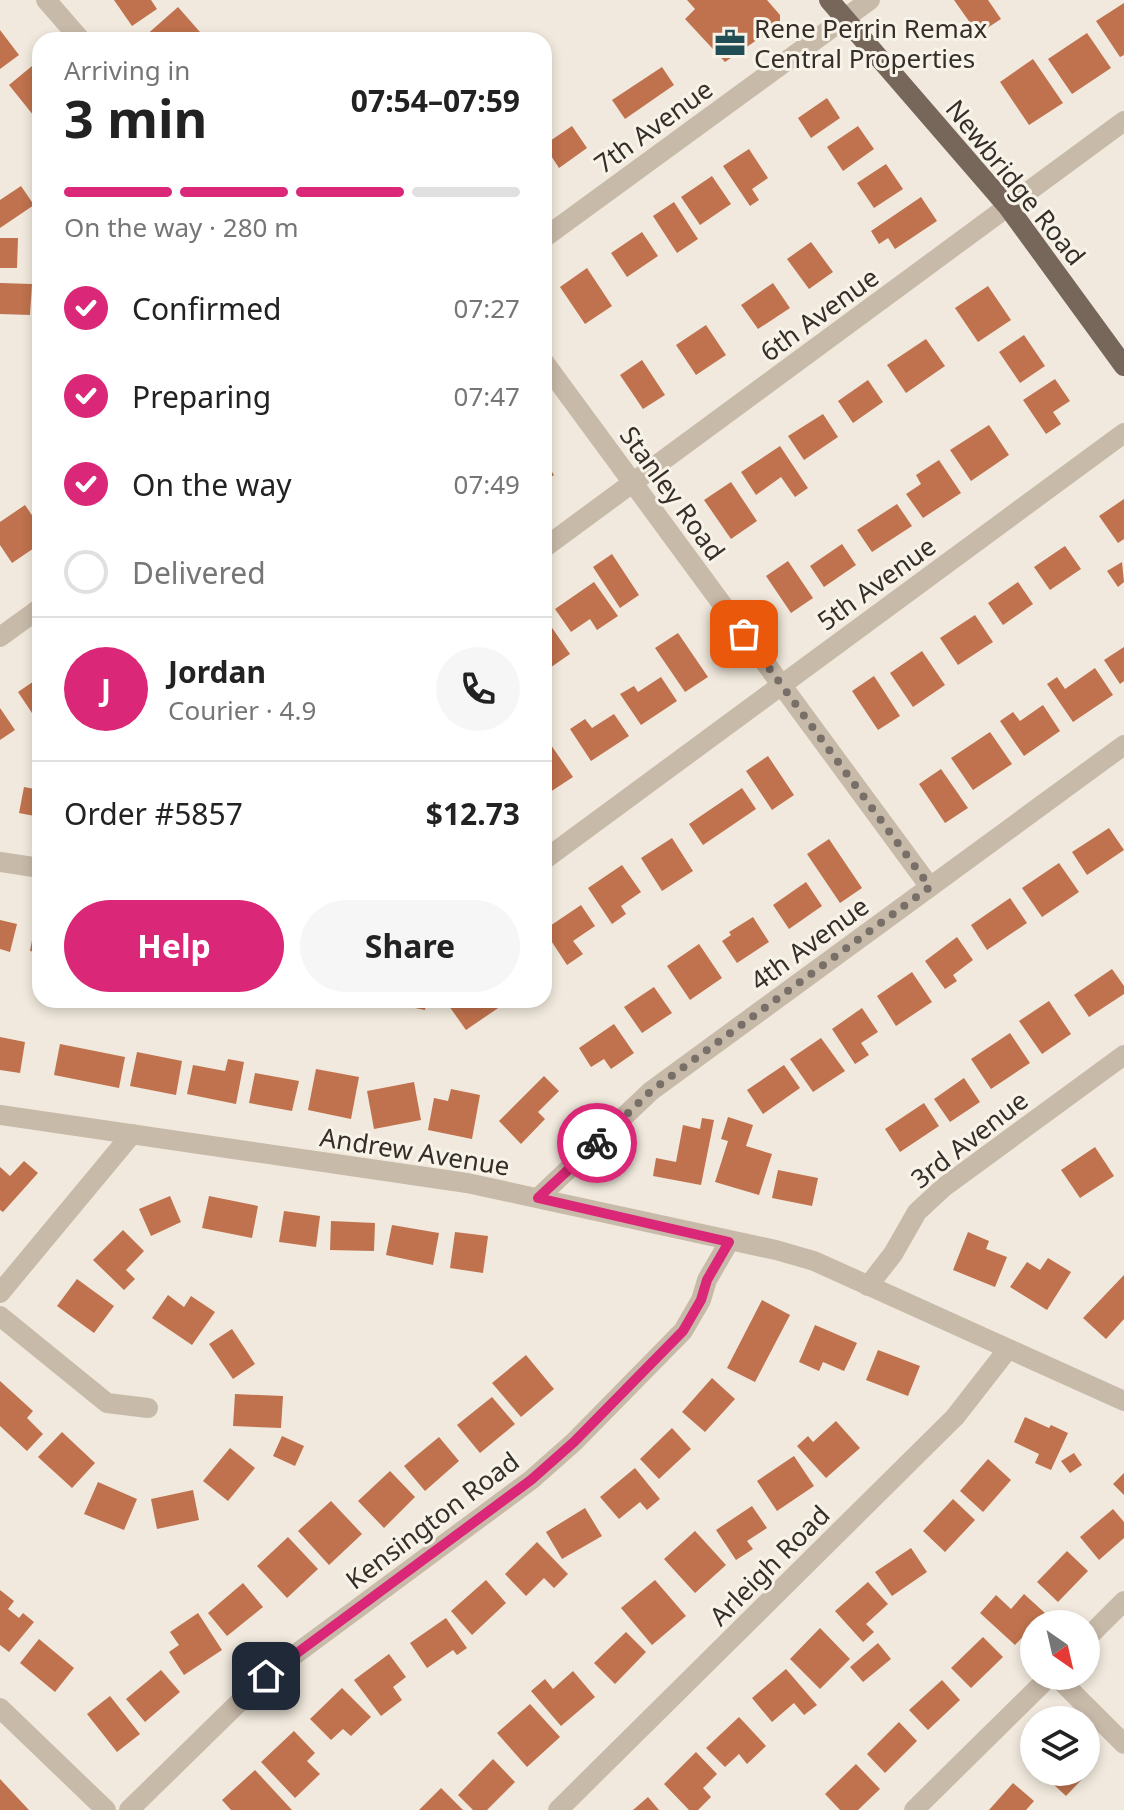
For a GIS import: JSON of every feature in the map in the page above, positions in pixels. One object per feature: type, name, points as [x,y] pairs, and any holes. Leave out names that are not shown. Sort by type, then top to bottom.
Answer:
[{"type":"main road","name":"Newbridge Road","points":[[829,0],[1008,207],[1124,366]]},
{"type":"street","points":[[46,0],[74,32]]},
{"type":"street","name":"7th Avenue","points":[[552,232],[870,0]]},
{"type":"street","name":"6th Avenue","points":[[552,542],[1124,121]]},
{"type":"street","name":"Stanley Road","points":[[552,373],[930,887]]},
{"type":"street","name":"5th Avenue","points":[[552,854],[1124,433]]},
{"type":"street","points":[[0,637],[32,614]]},
{"type":"street","name":"4th Avenue","points":[[538,1198],[651,1091],[1124,745]]},
{"type":"street","points":[[0,862],[32,867]]},
{"type":"street","name":"3rd Avenue","points":[[868,1286],[893,1254],[917,1212],[944,1187],[1124,1055]]},
{"type":"street","name":"Andrew Avenue","points":[[0,1115],[467,1183],[776,1250],[814,1261],[1008,1349],[1121,1396]]},
{"type":"street","points":[[0,1293],[132,1134]]},
{"type":"street","name":"Kensington Road","points":[[129,1810],[266,1676],[531,1480],[574,1442],[683,1331],[729,1242]]},
{"type":"street","points":[[0,1316],[107,1403],[148,1408]]},
{"type":"street","name":"Arleigh Road","points":[[558,1810],[955,1417],[1008,1349]]},
{"type":"street","points":[[1100,1625],[1124,1601]]},
{"type":"street","points":[[914,1810],[1038,1690]]},
{"type":"street","points":[[1068,1690],[1124,1744]]},
{"type":"street","points":[[0,1708],[106,1810]]},
{"type":"building","points":[[114,0],[151,0],[157,9],[132,26]]},
{"type":"building","name":"Rene Perrin Remax Central Properties","points":[[687,0],[767,0],[780,15],[780,24],[725,62],[685,19],[695,9]]},
{"type":"building","points":[[954,0],[988,0],[1001,19],[978,34]]},
{"type":"building","points":[[1124,3],[1124,55],[1120,57],[1096,21]]},
{"type":"building","points":[[178,7],[200,32],[150,32]]},
{"type":"building","points":[[0,30],[19,55],[0,69]]},
{"type":"building","points":[[1087,33],[1111,68],[1072,94],[1048,59]]},
{"type":"building","points":[[1033,59],[1063,103],[1029,125],[1000,82]]},
{"type":"building","points":[[32,66],[32,114],[9,85]]},
{"type":"building","points":[[662,67],[674,85],[625,119],[612,100]]},
{"type":"building","points":[[827,98],[840,118],[811,138],[798,118]]},
{"type":"building","points":[[572,126],[587,148],[559,168],[552,157],[552,140]]},
{"type":"building","points":[[858,126],[874,149],[843,171],[827,147]]},
{"type":"building","points":[[749,149],[768,178],[752,189],[759,200],[750,206],[723,166]]},
{"type":"building","points":[[886,164],[903,189],[874,208],[857,183]]},
{"type":"building","points":[[712,176],[731,204],[700,225],[681,197]]},
{"type":"building","points":[[21,186],[32,206],[0,228],[0,200]]},
{"type":"building","points":[[921,197],[937,221],[895,249],[888,238],[879,244],[871,231]]},
{"type":"building","points":[[674,202],[698,239],[677,253],[653,216]]},
{"type":"building","points":[[642,232],[658,256],[627,277],[611,253]]},
{"type":"building","points":[[0,238],[18,238],[17,268],[0,268]]},
{"type":"building","points":[[811,242],[833,272],[809,289],[787,259]]},
{"type":"building","points":[[587,268],[612,306],[585,324],[560,287]]},
{"type":"building","points":[[0,283],[32,284],[30,315],[0,314]]},
{"type":"building","points":[[773,283],[790,308],[758,329],[741,305]]},
{"type":"building","points":[[988,286],[1011,320],[978,342],[955,308]]},
{"type":"building","points":[[706,325],[726,355],[696,375],[676,345]]},
{"type":"building","points":[[1024,335],[1045,366],[1020,383],[999,352]]},
{"type":"building","points":[[926,339],[945,366],[906,393],[887,365]]},
{"type":"building","points":[[642,360],[665,395],[643,409],[620,375]]},
{"type":"building","points":[[1055,379],[1070,401],[1053,412],[1061,424],[1046,434],[1023,400]]},
{"type":"building","points":[[868,380],[883,402],[853,423],[838,401]]},
{"type":"building","points":[[823,414],[838,437],[804,460],[788,436]]},
{"type":"building","points":[[989,425],[1009,455],[971,481],[950,450]]},
{"type":"building","points":[[780,446],[808,488],[795,497],[781,477],[756,495],[741,472]]},
{"type":"building","points":[[939,460],[961,493],[923,518],[906,494],[921,484],[916,475]]},
{"type":"building","points":[[731,482],[757,521],[731,539],[704,500]]},
{"type":"building","points":[[1124,499],[1124,539],[1118,543],[1099,516]]},
{"type":"building","points":[[897,504],[912,526],[872,552],[857,530]]},
{"type":"building","points":[[25,505],[32,515],[32,549],[12,563],[0,545],[0,522]]},
{"type":"building","points":[[842,544],[856,565],[824,587],[810,566]]},
{"type":"building","points":[[1065,546],[1081,569],[1050,590],[1034,567]]},
{"type":"building","points":[[612,554],[639,595],[620,608],[593,567]]},
{"type":"building","points":[[788,561],[813,598],[791,613],[766,576]]},
{"type":"building","points":[[1122,562],[1124,582],[1118,587],[1107,571]]},
{"type":"building","points":[[594,582],[618,616],[597,630],[590,619],[571,632],[555,609]]},
{"type":"building","points":[[1018,582],[1033,604],[1003,625],[988,603]]},
{"type":"building","points":[[975,615],[993,642],[958,665],[940,638]]},
{"type":"building","points":[[552,628],[570,654],[552,666]]},
{"type":"building","points":[[678,633],[708,677],[685,692],[655,648]]},
{"type":"building","points":[[1124,647],[1124,681],[1120,684],[1104,660]]},
{"type":"building","points":[[922,651],[945,685],[913,707],[890,673]]},
{"type":"building","points":[[1095,668],[1113,695],[1073,722],[1047,684],[1057,677],[1065,689]]},
{"type":"building","points":[[874,676],[900,716],[878,730],[852,691]]},
{"type":"building","points":[[661,677],[677,701],[641,725],[620,694],[634,686],[638,692]]},
{"type":"building","points":[[32,682],[32,713],[18,692]]},
{"type":"building","points":[[1043,705],[1060,731],[1024,756],[1000,721],[1013,712],[1020,721]]},
{"type":"building","points":[[0,708],[15,730],[0,740]]},
{"type":"building","points":[[614,714],[629,736],[591,761],[570,729],[585,719],[592,728]]},
{"type":"building","points":[[990,732],[1012,764],[973,790],[951,758]]},
{"type":"building","points":[[552,746],[573,777],[552,791]]},
{"type":"building","points":[[768,756],[794,795],[772,810],[746,771]]},
{"type":"building","points":[[941,769],[968,808],[945,823],[919,784]]},
{"type":"building","points":[[24,787],[32,788],[32,815],[19,813]]},
{"type":"building","points":[[742,788],[756,809],[703,845],[689,824]]},
{"type":"building","points":[[1109,828],[1124,850],[1087,875],[1072,852]]},
{"type":"building","points":[[672,838],[693,871],[662,891],[641,858]]},
{"type":"building","points":[[829,839],[862,888],[840,903],[807,854]]},
{"type":"building","points":[[1059,863],[1079,892],[1042,917],[1022,888]]},
{"type":"building","points":[[622,865],[641,892],[621,906],[626,914],[612,924],[588,888]]},
{"type":"building","points":[[806,882],[822,906],[789,929],[773,905]]},
{"type":"building","points":[[1010,898],[1027,923],[987,950],[971,925]]},
{"type":"building","points":[[581,905],[595,926],[573,941],[583,954],[567,965],[552,942],[552,925]]},
{"type":"building","points":[[753,917],[769,942],[737,963],[722,941],[731,935],[729,932]]},
{"type":"building","points":[[0,920],[17,924],[10,952],[0,949]]},
{"type":"building","points":[[957,937],[973,960],[953,975],[957,981],[945,989],[925,961]]},
{"type":"building","points":[[699,944],[722,978],[690,1000],[667,966]]},
{"type":"building","points":[[1112,969],[1124,986],[1124,994],[1089,1017],[1074,995]]},
{"type":"building","points":[[912,972],[932,1002],[896,1026],[877,996]]},
{"type":"building","points":[[654,987],[672,1013],[642,1033],[624,1007]]},
{"type":"building","points":[[1049,1001],[1071,1034],[1042,1054],[1019,1021]]},
{"type":"building","points":[[450,1008],[498,1008],[466,1030]]},
{"type":"building","points":[[862,1008],[878,1032],[861,1043],[869,1055],[855,1064],[832,1029]]},
{"type":"building","points":[[614,1024],[634,1053],[611,1069],[604,1059],[591,1067],[579,1048]]},
{"type":"building","points":[[1010,1033],[1030,1063],[991,1089],[971,1059]]},
{"type":"building","points":[[0,1037],[25,1042],[20,1073],[0,1070]]},
{"type":"building","points":[[821,1038],[845,1071],[813,1092],[790,1059]]},
{"type":"building","points":[[60,1044],[125,1057],[119,1088],[54,1075]]},
{"type":"building","points":[[137,1052],[182,1061],[176,1095],[130,1086]]},
{"type":"building","points":[[228,1059],[244,1062],[236,1104],[187,1094],[193,1065],[225,1071]]},
{"type":"building","points":[[784,1065],[800,1088],[763,1114],[747,1090]]},
{"type":"building","points":[[316,1069],[359,1077],[351,1119],[308,1110]]},
{"type":"building","points":[[255,1073],[299,1081],[292,1111],[249,1103]]},
{"type":"building","points":[[544,1076],[559,1091],[538,1112],[545,1119],[521,1144],[499,1121]]},
{"type":"building","points":[[964,1078],[980,1102],[950,1122],[934,1099]]},
{"type":"building","points":[[414,1082],[421,1120],[374,1129],[367,1091]]},
{"type":"building","points":[[451,1089],[480,1095],[472,1139],[428,1130],[434,1098],[448,1101]]},
{"type":"building","points":[[924,1103],[939,1126],[900,1152],[885,1129]]},
{"type":"building","points":[[728,1117],[753,1125],[746,1146],[772,1154],[759,1195],[715,1182],[728,1141],[721,1139]]},
{"type":"building","points":[[702,1118],[714,1120],[701,1185],[653,1176],[656,1158],[676,1162],[683,1125],[700,1129]]},
{"type":"building","points":[[1095,1147],[1114,1176],[1080,1198],[1061,1170]]},
{"type":"building","points":[[24,1161],[38,1173],[3,1212],[0,1210],[0,1167],[10,1176]]},
{"type":"building","points":[[778,1170],[818,1178],[812,1206],[772,1198]]},
{"type":"building","points":[[170,1196],[181,1222],[151,1236],[139,1209]]},
{"type":"building","points":[[209,1196],[258,1206],[252,1238],[202,1228]]},
{"type":"building","points":[[284,1211],[320,1216],[316,1247],[279,1242]]},
{"type":"building","points":[[331,1221],[375,1223],[374,1251],[330,1250]]},
{"type":"building","points":[[392,1225],[439,1233],[433,1265],[386,1255]]},
{"type":"building","points":[[123,1230],[144,1251],[126,1270],[135,1279],[124,1290],[93,1260]]},
{"type":"building","points":[[455,1232],[488,1236],[483,1273],[450,1268]]},
{"type":"building","points":[[968,1232],[989,1241],[986,1249],[1007,1257],[995,1287],[953,1270]]},
{"type":"building","points":[[1048,1258],[1071,1272],[1047,1310],[1010,1287],[1027,1262],[1040,1270]]},
{"type":"building","points":[[1124,1275],[1124,1319],[1106,1339],[1083,1318]]},
{"type":"building","points":[[77,1279],[114,1306],[94,1333],[57,1306]]},
{"type":"building","points":[[168,1295],[184,1307],[191,1296],[215,1312],[192,1345],[152,1318]]},
{"type":"building","points":[[762,1300],[790,1315],[755,1382],[727,1368]]},
{"type":"building","points":[[815,1325],[857,1343],[844,1371],[823,1362],[819,1371],[799,1362]]},
{"type":"building","points":[[232,1329],[255,1364],[233,1379],[209,1344]]},
{"type":"building","points":[[878,1350],[920,1366],[908,1396],[866,1380]]},
{"type":"building","points":[[526,1355],[554,1389],[521,1417],[492,1383]]},
{"type":"building","points":[[712,1378],[735,1399],[705,1432],[682,1412]]},
{"type":"building","points":[[0,1381],[33,1411],[27,1418],[43,1434],[27,1451],[0,1426]]},
{"type":"building","points":[[235,1394],[283,1396],[281,1428],[233,1426]]},
{"type":"building","points":[[492,1397],[515,1424],[480,1453],[457,1425]]},
{"type":"building","points":[[1025,1417],[1068,1433],[1051,1470],[1035,1463],[1039,1454],[1014,1442]]},
{"type":"building","points":[[836,1421],[860,1448],[826,1478],[797,1446],[808,1436],[813,1442]]},
{"type":"building","points":[[672,1428],[691,1449],[659,1479],[640,1459]]},
{"type":"building","points":[[62,1432],[95,1463],[72,1488],[38,1457]]},
{"type":"building","points":[[282,1436],[304,1446],[295,1466],[273,1456]]},
{"type":"building","points":[[439,1437],[459,1461],[425,1491],[404,1466]]},
{"type":"building","points":[[230,1448],[255,1468],[228,1501],[203,1481]]},
{"type":"building","points":[[1074,1453],[1082,1465],[1070,1473],[1061,1461]]},
{"type":"building","points":[[794,1456],[814,1486],[777,1511],[757,1481]]},
{"type":"building","points":[[988,1459],[1011,1480],[983,1512],[960,1491]]},
{"type":"building","points":[[635,1468],[660,1499],[647,1510],[640,1502],[619,1519],[600,1497]]},
{"type":"building","points":[[390,1471],[415,1497],[384,1528],[358,1501]]},
{"type":"building","points":[[1124,1473],[1124,1495],[1113,1484]]},
{"type":"building","points":[[98,1482],[137,1499],[124,1530],[84,1514]]},
{"type":"building","points":[[193,1490],[199,1520],[157,1529],[151,1499]]},
{"type":"building","points":[[953,1499],[975,1520],[945,1552],[923,1531]]},
{"type":"building","points":[[331,1501],[362,1534],[329,1565],[298,1531]]},
{"type":"building","points":[[752,1506],[767,1528],[747,1541],[753,1549],[736,1560],[716,1530]]},
{"type":"building","points":[[585,1508],[602,1536],[562,1559],[546,1532]]},
{"type":"building","points":[[1113,1509],[1124,1522],[1124,1538],[1099,1560],[1080,1537]]},
{"type":"building","points":[[695,1531],[726,1565],[695,1593],[664,1559]]},
{"type":"building","points":[[288,1537],[318,1569],[287,1598],[257,1566]]},
{"type":"building","points":[[537,1542],[568,1574],[554,1588],[544,1578],[526,1596],[505,1574]]},
{"type":"building","points":[[911,1548],[927,1572],[892,1596],[875,1572]]},
{"type":"building","points":[[1067,1551],[1088,1571],[1058,1602],[1037,1582]]},
{"type":"building","points":[[486,1580],[506,1603],[472,1635],[451,1611]]},
{"type":"building","points":[[655,1580],[686,1616],[652,1645],[621,1608]]},
{"type":"building","points":[[868,1582],[888,1604],[866,1624],[874,1632],[863,1642],[835,1611]]},
{"type":"building","points":[[243,1583],[263,1607],[227,1636],[208,1613]]},
{"type":"building","points":[[0,1590],[14,1601],[8,1609],[19,1618],[23,1613],[34,1622],[9,1652],[0,1645]]},
{"type":"building","points":[[1024,1594],[1042,1610],[1020,1610],[1020,1640],[1015,1645],[980,1613],[996,1595],[1011,1609]]},
{"type":"building","points":[[198,1613],[222,1650],[184,1675],[169,1652],[179,1645],[170,1632]]},
{"type":"building","points":[[446,1618],[467,1648],[457,1655],[453,1650],[427,1668],[410,1643]]},
{"type":"building","points":[[820,1628],[850,1659],[820,1689],[790,1659]]},
{"type":"building","points":[[626,1632],[646,1652],[615,1684],[594,1663]]},
{"type":"building","points":[[983,1637],[1003,1657],[971,1688],[951,1668]]},
{"type":"building","points":[[39,1639],[74,1668],[55,1692],[20,1663]]},
{"type":"building","points":[[878,1643],[891,1659],[863,1682],[850,1667]]},
{"type":"building","points":[[389,1654],[406,1677],[393,1687],[402,1700],[381,1716],[354,1680]]},
{"type":"building","points":[[786,1669],[817,1705],[804,1715],[794,1703],[772,1722],[752,1698]]},
{"type":"building","points":[[161,1670],[180,1692],[145,1722],[126,1699]]},
{"type":"building","points":[[573,1671],[595,1697],[561,1726],[531,1691],[545,1679],[553,1689]]},
{"type":"building","points":[[942,1680],[960,1700],[928,1730],[909,1710]]},
{"type":"building","points":[[342,1688],[371,1717],[351,1736],[343,1729],[331,1740],[310,1719]]},
{"type":"building","points":[[110,1696],[140,1734],[117,1752],[87,1714]]},
{"type":"building","points":[[530,1704],[560,1737],[527,1767],[497,1733]]},
{"type":"building","points":[[739,1717],[766,1746],[747,1764],[739,1754],[725,1767],[706,1748]]},
{"type":"building","points":[[899,1722],[917,1741],[885,1773],[867,1754]]},
{"type":"building","points":[[294,1731],[315,1753],[307,1761],[320,1774],[295,1798],[261,1762]]},
{"type":"building","points":[[696,1752],[717,1774],[703,1788],[711,1797],[698,1810],[689,1810],[664,1784]]},
{"type":"building","points":[[493,1759],[515,1782],[487,1810],[473,1810],[458,1795]]},
{"type":"building","points":[[856,1764],[880,1789],[858,1810],[840,1810],[825,1794]]},
{"type":"building","points":[[255,1770],[292,1810],[231,1810],[222,1800]]},
{"type":"building","points":[[0,1779],[29,1810],[0,1810]]},
{"type":"building","points":[[1013,1783],[1034,1801],[1026,1810],[989,1810]]},
{"type":"building","points":[[1055,1786],[1076,1786],[1066,1796]]},
{"type":"building","points":[[441,1788],[463,1810],[419,1810]]},
{"type":"building","points":[[648,1797],[659,1810],[633,1810]]},
{"type":"way so far","points":[[597,1143],[651,1091],[930,887],[744,634]]},
{"type":"place","name":"Rene Perrin Remax Central Properties","points":[[730,43]]},
{"type":"route","points":[[266,1676],[531,1480],[574,1442],[683,1331],[729,1242],[538,1198],[597,1143]]}]
